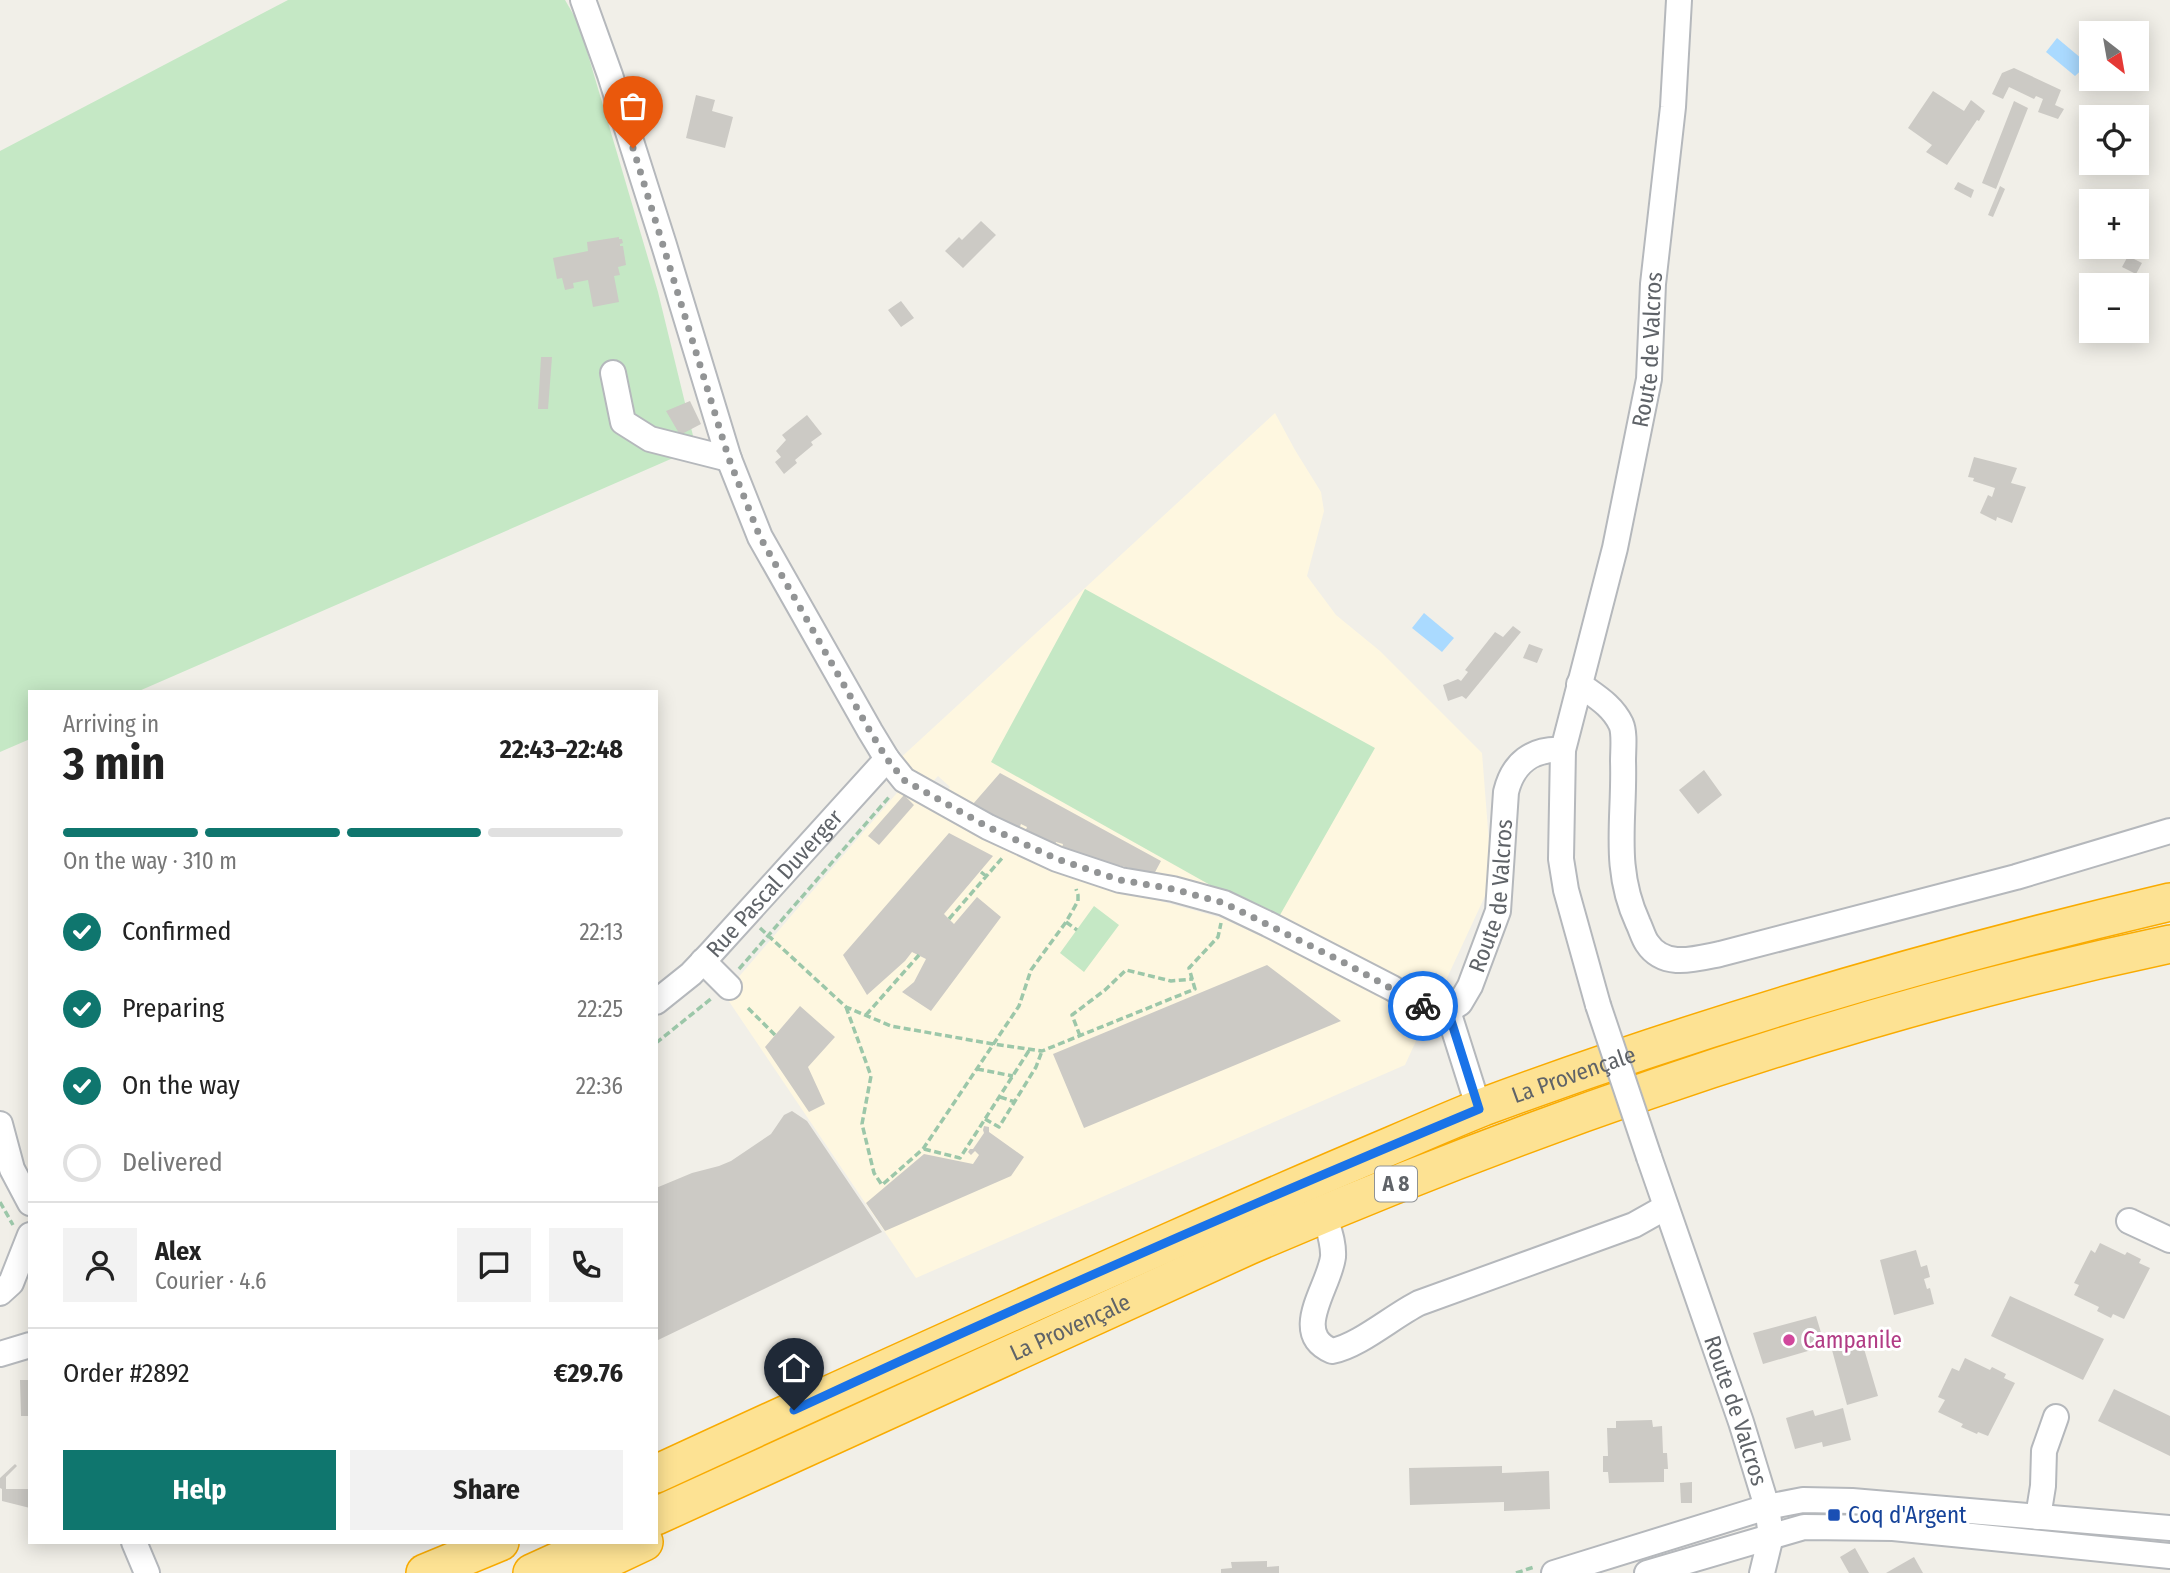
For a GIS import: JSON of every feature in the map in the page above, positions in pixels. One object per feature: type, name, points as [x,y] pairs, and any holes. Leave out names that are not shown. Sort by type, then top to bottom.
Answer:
[{"type":"highway","name":"La Provençale","points":[[658,1473],[886,1367],[1315,1178],[1479,1109],[1746,1015],[1969,951],[2170,902]]},
{"type":"highway","name":"La Provençale","points":[[658,1515],[891,1407],[1324,1213],[1499,1143],[1707,1069],[1920,1006],[2096,960],[2170,944]]},
{"type":"highway","points":[[658,1535],[1248,1247]]},
{"type":"highway","points":[[425,1573],[495,1544]]},
{"type":"highway","points":[[532,1573],[596,1544]]},
{"type":"highway","points":[[577,1573],[640,1544]]},
{"type":"street","points":[[583,0],[656,219],[729,459],[760,537],[887,759],[904,780],[937,788],[988,827],[1057,859],[1120,880],[1173,889],[1224,903],[1345,963],[1420,1005],[1433,1010],[1448,1011],[1479,1109]]},
{"type":"street","name":"Route de Valcros","points":[[1679,0],[1673,107],[1653,284],[1649,379],[1615,548],[1563,750],[1561,859],[1566,890],[1598,1006],[1741,1422],[1767,1507],[1771,1536]]},
{"type":"street","points":[[613,373],[623,422],[650,439],[729,459]]},
{"type":"street","points":[[1579,684],[1608,705],[1622,726],[1624,786],[1620,839],[1629,904],[1648,944],[1662,956],[1681,962],[2015,877],[2170,831]]},
{"type":"street","name":"Route de Valcros","points":[[1448,1011],[1460,1003],[1470,986],[1498,911],[1509,779],[1513,770],[1525,759],[1548,749],[1563,750]]},
{"type":"street","name":"Rue Pascal Duverger","points":[[658,1000],[703,961],[887,759]]},
{"type":"street","points":[[703,961],[727,986]]},
{"type":"street","points":[[0,1124],[12,1169],[28,1199]]},
{"type":"street","points":[[1324,1213],[1333,1255],[1312,1320],[1312,1329],[1321,1345],[1332,1351],[1353,1344],[1419,1303],[1634,1224],[1666,1207]]},
{"type":"street","points":[[2129,1221],[2170,1240]]},
{"type":"street","points":[[0,1293],[11,1283],[25,1234]]},
{"type":"street","points":[[18,1265],[28,1288]]},
{"type":"street","points":[[0,1354],[28,1346]]},
{"type":"street","points":[[2038,1517],[2043,1486],[2044,1451],[2056,1417]]},
{"type":"street","points":[[1554,1573],[1767,1507],[1803,1500],[2170,1528]]},
{"type":"street","points":[[1647,1573],[1804,1527],[1893,1528],[2170,1556]]},
{"type":"street","points":[[1762,1573],[1771,1536]]},
{"type":"street","points":[[135,1544],[147,1573]]},
{"type":"path","points":[[658,1041],[727,986],[904,780]]},
{"type":"path","points":[[949,919],[1004,856]]},
{"type":"path","points":[[981,872],[986,876]]},
{"type":"path","points":[[846,1007],[871,1076],[862,1124],[874,1174],[882,1185],[923,1149],[1019,1006],[1031,970],[1066,922],[1077,901],[1077,890],[1073,887]]},
{"type":"path","points":[[746,915],[846,1007],[891,1026],[1042,1051],[1195,989],[1189,968],[1218,937],[1224,903]]},
{"type":"path","points":[[1066,922],[1077,930]]},
{"type":"path","points":[[866,1015],[919,955]]},
{"type":"path","points":[[1080,1036],[1072,1015],[1126,970],[1171,981],[1193,979]]},
{"type":"path","points":[[748,1009],[775,1034]]},
{"type":"path","points":[[923,1149],[960,1158],[1030,1049]]},
{"type":"path","points":[[985,1119],[999,1127],[1037,1067],[1042,1051]]},
{"type":"path","points":[[977,1069],[1013,1076]]},
{"type":"path","points":[[999,1097],[1015,1102]]},
{"type":"path","points":[[0,1202],[25,1234]]},
{"type":"shaded area","points":[[1275,413],[1321,492],[1324,511],[1307,576],[1336,615],[1380,651],[1482,753],[1492,881],[1434,1006],[1284,925],[1100,869],[942,797],[950,787],[938,776],[928,787],[896,762]]},
{"type":"shaded area","points":[[902,787],[1059,873],[1222,918],[1428,1015],[1405,1065],[916,1278],[724,994]]},
{"type":"green space","points":[[288,0],[565,0],[579,24],[658,292],[696,448],[141,690],[28,690],[28,740],[0,752],[0,151]]},
{"type":"green space","points":[[1085,589],[1375,748],[1276,922],[991,762]]},
{"type":"green space","points":[[1094,906],[1119,925],[1084,972],[1060,953]]},
{"type":"water","points":[[2057,38],[2079,56],[2079,72],[2075,76],[2046,52]]},
{"type":"water","points":[[1424,613],[1454,638],[1442,652],[1412,628]]},
{"type":"building","points":[[2014,68],[2061,90],[2055,105],[2064,109],[2058,119],[2038,112],[2043,99],[2036,96],[2034,99],[2009,87],[2003,99],[1992,94],[2002,73]]},
{"type":"building","points":[[1933,91],[1964,111],[1971,100],[1985,111],[1947,165],[1926,152],[1932,145],[1908,128]]},
{"type":"building","points":[[696,95],[715,100],[712,111],[733,117],[725,148],[686,138]]},
{"type":"building","points":[[2014,101],[2028,108],[1996,189],[1982,183]]},
{"type":"building","points":[[1958,182],[1974,190],[1971,198],[1954,189]]},
{"type":"building","points":[[2000,186],[2005,189],[1993,217],[1988,215]]},
{"type":"building","points":[[981,221],[996,235],[963,268],[945,251],[959,237],[962,240]]},
{"type":"building","points":[[619,237],[623,243],[620,246],[623,246],[626,265],[618,267],[620,275],[614,276],[619,302],[593,307],[588,280],[573,283],[574,288],[565,290],[562,278],[557,279],[553,258],[588,251],[587,242]]},
{"type":"building","points":[[2126,259],[2142,263],[2137,273],[2122,267]]},
{"type":"building","points":[[901,301],[914,318],[901,327],[888,310]]},
{"type":"building","points":[[541,357],[552,357],[548,409],[538,409]]},
{"type":"building","points":[[690,401],[701,424],[680,435],[666,411]]},
{"type":"building","points":[[807,415],[822,434],[811,442],[813,445],[795,460],[797,463],[784,474],[775,462],[781,457],[776,451],[786,440],[782,435]]},
{"type":"building","points":[[1974,457],[2017,468],[2011,483],[2026,487],[2012,523],[1997,517],[1996,521],[1980,513],[1988,495],[1992,497],[1995,488],[1968,477]]},
{"type":"building","points":[[1513,626],[1521,632],[1466,699],[1462,696],[1448,701],[1443,685],[1458,679],[1461,681],[1468,672],[1465,670],[1495,632],[1503,637]]},
{"type":"building","points":[[1529,644],[1543,649],[1537,663],[1523,658]]},
{"type":"building","points":[[1704,770],[1722,795],[1698,814],[1679,790]]},
{"type":"building","points":[[1000,773],[1161,861],[1154,874],[1061,851],[1063,844],[1056,842],[1054,849],[1025,832],[1027,827],[1021,824],[1019,829],[973,804]]},
{"type":"building","points":[[904,795],[914,805],[879,845],[868,836]]},
{"type":"building","points":[[949,833],[993,856],[944,914],[954,924],[977,897],[1001,917],[931,1011],[902,992],[914,982],[926,959],[912,952],[867,995],[843,955]]},
{"type":"building","points":[[1267,965],[1341,1021],[1084,1128],[1053,1054]]},
{"type":"building","points":[[800,1006],[835,1037],[808,1067],[825,1104],[809,1112],[765,1047]]},
{"type":"building","points":[[792,1111],[807,1121],[882,1232],[658,1340],[658,1187],[731,1161],[771,1134],[784,1115]]},
{"type":"building","points":[[984,1126],[989,1127],[989,1132],[1024,1157],[1011,1176],[885,1231],[866,1203],[924,1154],[973,1164],[979,1155],[975,1151],[971,1155],[968,1152],[984,1133]]},
{"type":"building","points":[[2100,1243],[2141,1259],[2139,1263],[2150,1268],[2124,1319],[2113,1314],[2111,1318],[2097,1311],[2099,1307],[2074,1295],[2079,1285],[2074,1283],[2091,1250],[2095,1253]]},
{"type":"building","points":[[1916,1250],[1921,1267],[1927,1265],[1930,1277],[1924,1279],[1927,1289],[1930,1288],[1934,1304],[1894,1315],[1880,1260]]},
{"type":"building","points":[[2010,1296],[2104,1339],[2083,1380],[1991,1336]]},
{"type":"building","name":"Campanile","points":[[1816,1316],[1825,1346],[1763,1364],[1753,1333]]},
{"type":"building","points":[[1862,1342],[1878,1396],[1847,1405],[1832,1350]]},
{"type":"building","points":[[1965,1358],[2006,1374],[2004,1378],[2015,1383],[1988,1436],[1961,1427],[1963,1424],[1938,1412],[1945,1400],[1938,1397],[1952,1368],[1959,1371]]},
{"type":"building","points":[[20,1380],[28,1380],[28,1416],[21,1416]]},
{"type":"building","points":[[2114,1389],[2170,1416],[2170,1456],[2098,1421]]},
{"type":"building","points":[[1843,1408],[1851,1440],[1823,1447],[1822,1442],[1795,1449],[1786,1418],[1813,1410],[1815,1416]]},
{"type":"building","points":[[1652,1420],[1653,1427],[1662,1426],[1663,1453],[1667,1453],[1668,1469],[1664,1469],[1664,1482],[1609,1483],[1608,1472],[1603,1472],[1603,1456],[1608,1456],[1607,1428],[1616,1428],[1616,1421]]},
{"type":"building","points":[[15,1464],[17,1466],[6,1477],[6,1489],[28,1489],[28,1508],[2,1501],[0,1478]]},
{"type":"building","points":[[1502,1466],[1502,1473],[1549,1471],[1550,1509],[1504,1511],[1504,1502],[1410,1505],[1409,1468]]},
{"type":"building","points":[[1692,1482],[1692,1503],[1681,1503],[1680,1483]]},
{"type":"building","points":[[1855,1548],[1869,1573],[1849,1573],[1840,1557]]},
{"type":"building","points":[[1914,1557],[1923,1573],[1886,1573]]},
{"type":"building","points":[[1267,1561],[1267,1567],[1279,1566],[1279,1573],[1221,1573],[1221,1569],[1232,1568],[1231,1562]]},
{"type":"way so far","points":[[633,148],[729,459],[760,537],[870,731],[904,780],[988,827],[1057,859],[1120,880],[1173,889],[1224,903],[1345,963],[1423,1006]]},
{"type":"place","name":"Campanile","points":[[1789,1340]]},
{"type":"place","name":"Coq d'Argent","points":[[1834,1515]]},
{"type":"route","points":[[794,1410],[1315,1178],[1479,1109],[1448,1011],[1423,1006]]}]
